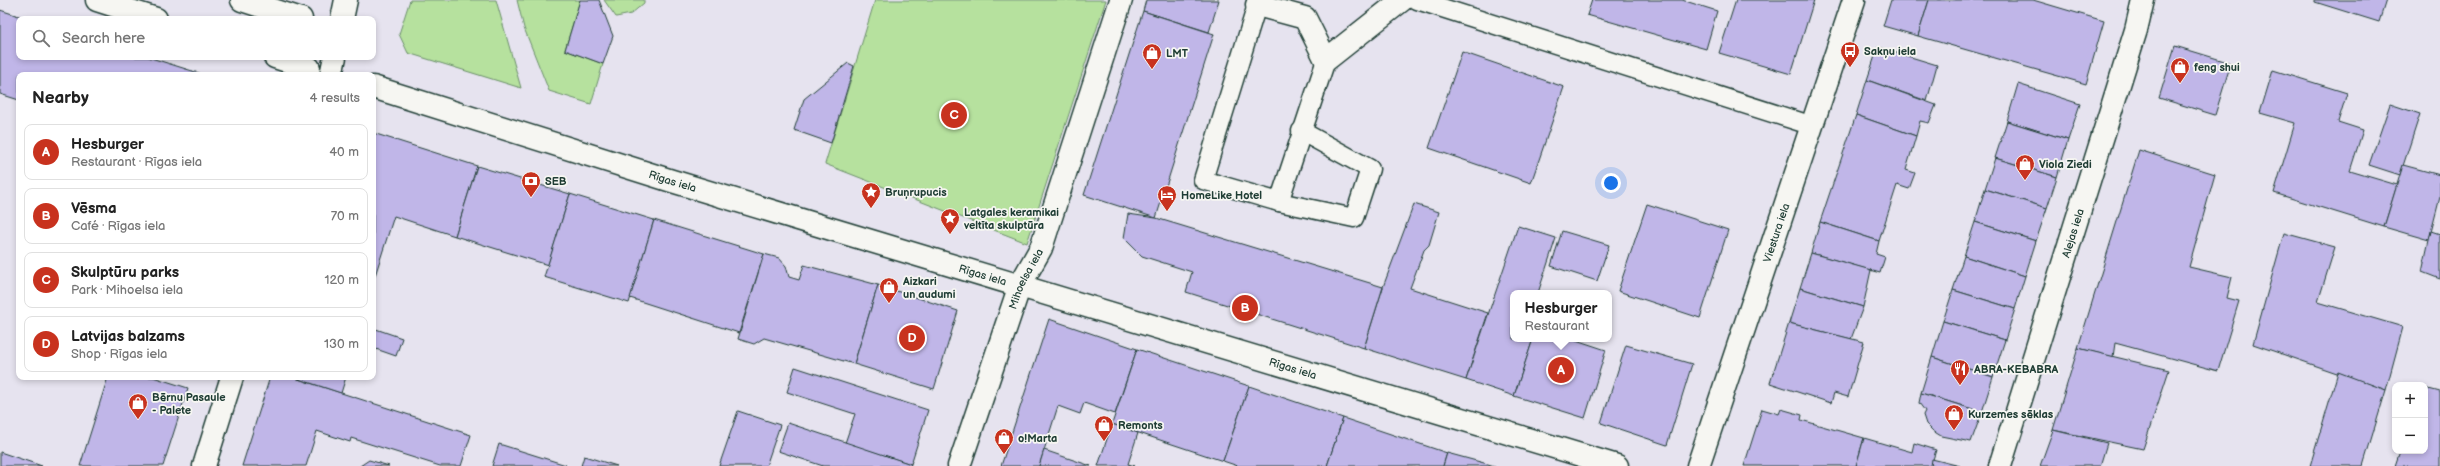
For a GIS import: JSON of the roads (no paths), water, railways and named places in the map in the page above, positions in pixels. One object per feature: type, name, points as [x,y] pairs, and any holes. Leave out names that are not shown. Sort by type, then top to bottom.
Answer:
[{"type":"street","points":[[97,0],[147,16]]},
{"type":"street","points":[[242,0],[292,16]]},
{"type":"street","points":[[343,16],[346,0]]},
{"type":"street","name":"Mihoelsa iela","points":[[959,466],[1020,285],[1041,248],[1121,0]]},
{"type":"street","points":[[1258,3],[1304,18],[1326,60],[1402,0]]},
{"type":"street","name":"Viestura iela","points":[[1698,466],[1854,0]]},
{"type":"street","name":"Alejas iela","points":[[2000,466],[2136,30],[2143,0]]},
{"type":"street","points":[[284,60],[309,68]]},
{"type":"street","points":[[332,72],[334,60]]},
{"type":"street","name":"Rīgas iela","points":[[376,88],[672,181],[1617,466]]},
{"type":"street","points":[[204,466],[231,380]]},
{"type":"lane","points":[[1417,0],[1813,126]]},
{"type":"lane","points":[[1258,3],[1203,180],[1279,202],[1354,218],[1370,169],[1301,131]]},
{"type":"lane","points":[[1279,202],[1301,131],[1326,60]]},
{"type":"place","name":"Sakņu iela","points":[[1850,68]]},
{"type":"place","name":"LMT","points":[[1152,70]]},
{"type":"place","name":"feng shui","points":[[2180,84]]},
{"type":"place","name":"Skulptūru parks","points":[[954,115]]},
{"type":"place","name":"Viola Ziedi","points":[[2025,181]]},
{"type":"place","name":"SEB","points":[[531,198]]},
{"type":"place","name":"Bruņrupucis","points":[[871,209]]},
{"type":"place","name":"HomeLike Hotel","points":[[1167,212]]},
{"type":"place","name":"Latgales keramikai veltīta skulptūra","points":[[950,235]]},
{"type":"place","name":"Aizkari un audumi","points":[[889,304]]},
{"type":"place","name":"Vēsma","points":[[1245,308]]},
{"type":"place","name":"Latvijas balzams","points":[[912,338]]},
{"type":"place","name":"Hesburger","points":[[1561,370]]},
{"type":"place","name":"ABRA-KEBABRA","points":[[1960,386]]},
{"type":"place","name":"Bērnu Pasaule - Palete","points":[[138,420]]},
{"type":"place","name":"Kurzemes sēklas","points":[[1954,431]]},
{"type":"place","name":"Remonts","points":[[1104,442]]},
{"type":"place","name":"o!Marta","points":[[1004,455]]}]
